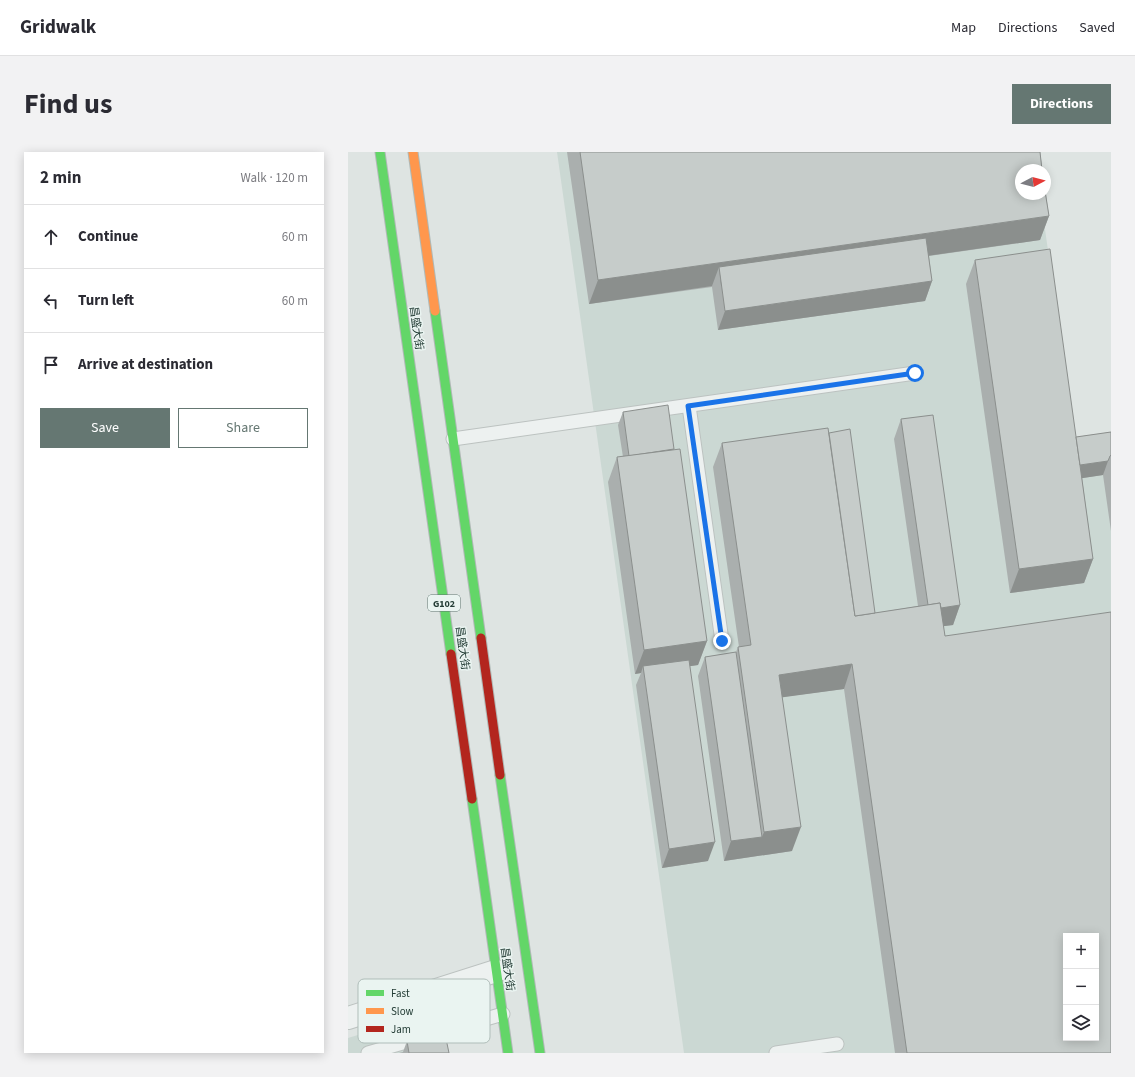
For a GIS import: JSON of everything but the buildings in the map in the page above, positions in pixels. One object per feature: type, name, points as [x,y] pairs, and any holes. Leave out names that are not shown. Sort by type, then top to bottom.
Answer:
[{"type":"highway","name":"昌盛大街","points":[[380,152],[508,1053]]},
{"type":"highway","name":"昌盛大街","points":[[413,152],[540,1053]]},
{"type":"street","points":[[471,979],[496,971]]},
{"type":"street","points":[[348,1018],[358,1015]]},
{"type":"lane","points":[[453,439],[915,373]]},
{"type":"lane","points":[[688,406],[722,641]]},
{"type":"lane","points":[[490,1018],[503,1014]]},
{"type":"lane","points":[[368,1053],[403,1043]]},
{"type":"lane","points":[[776,1053],[838,1044]]},
{"type":"shaded area","points":[[557,152],[1034,152],[1025,164],[1015,164],[1015,200],[1041,200],[1076,448],[1111,443],[1111,1053],[684,1053]]},
{"type":"shaded area","points":[[358,1035],[358,1043],[439,1043],[441,1053],[348,1053],[348,1038]]},
{"type":"traffic: fast","points":[[380,152],[451,654]]},
{"type":"traffic: fast","points":[[435,311],[481,638]]},
{"type":"traffic: fast","points":[[500,775],[540,1053]]},
{"type":"traffic: fast","points":[[472,799],[508,1053]]},
{"type":"traffic: slow","points":[[413,152],[435,311]]},
{"type":"traffic: jam","points":[[481,638],[500,775]]},
{"type":"traffic: jam","points":[[451,654],[472,799]]},
{"type":"route","points":[[722,641],[688,406],[915,373]]}]
